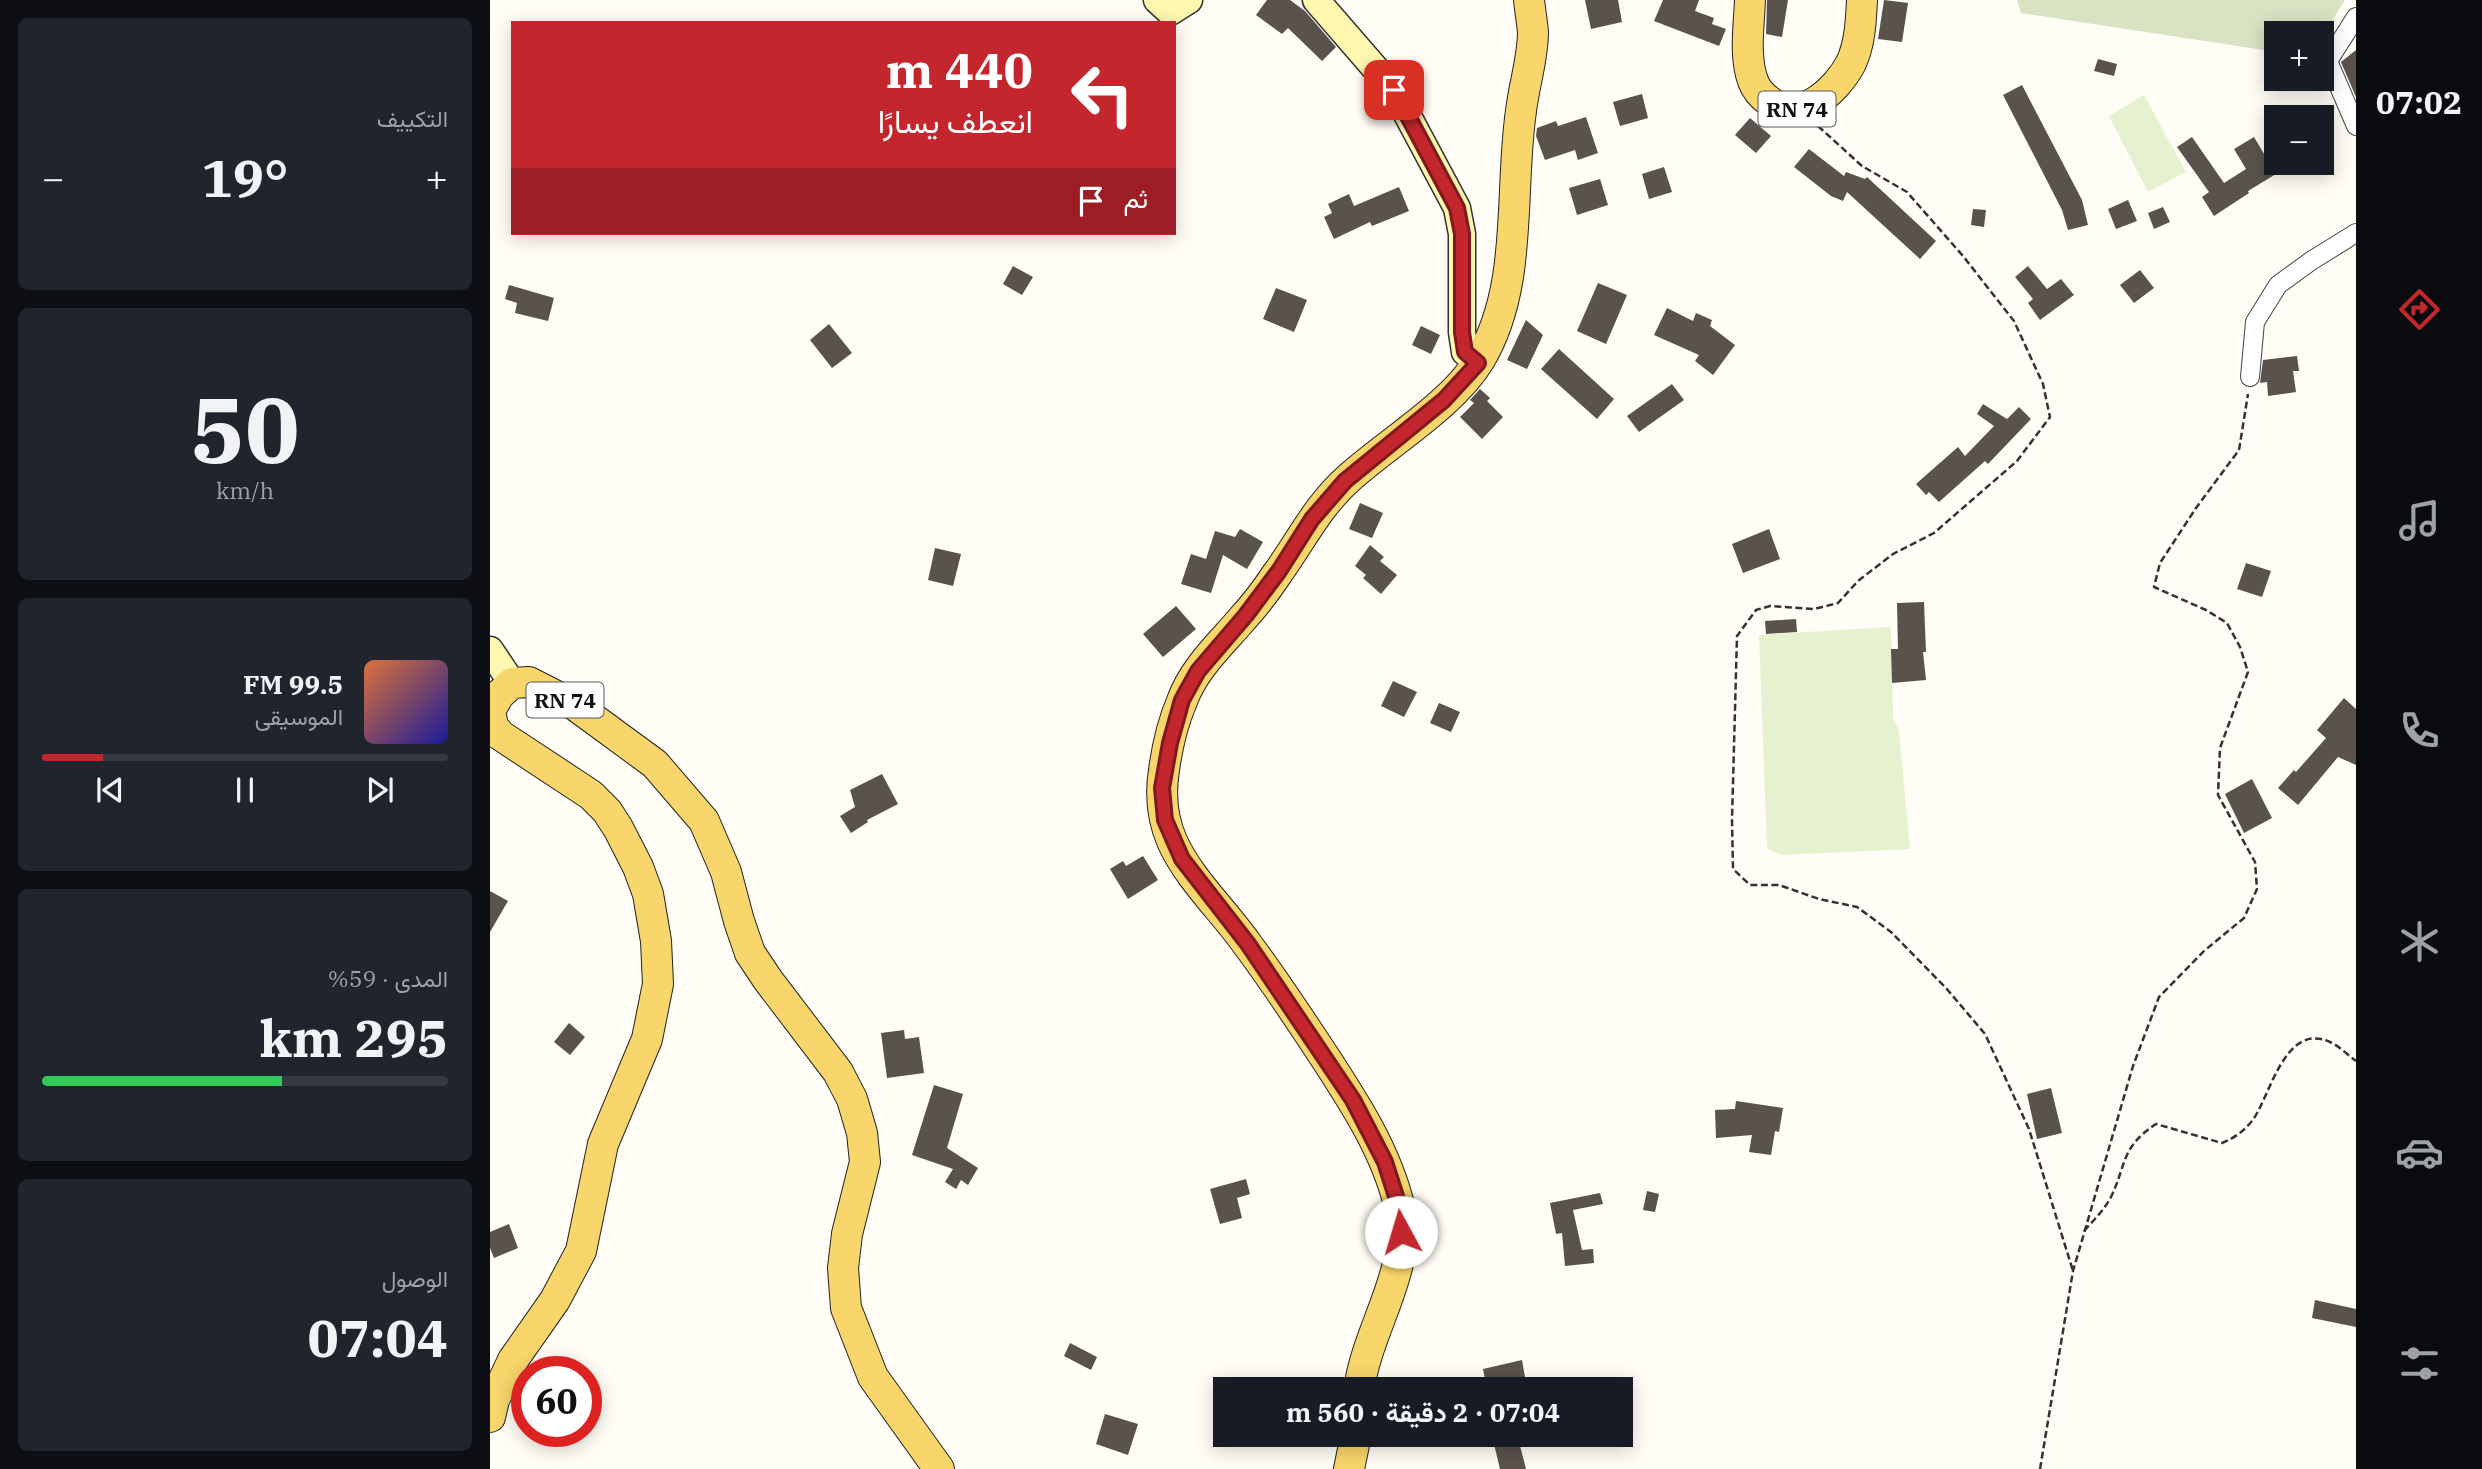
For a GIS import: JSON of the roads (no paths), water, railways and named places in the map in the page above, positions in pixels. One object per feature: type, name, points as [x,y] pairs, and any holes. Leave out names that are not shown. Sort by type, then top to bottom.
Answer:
[{"type":"main road","points":[[1361,1377],[1372,1333],[1390,1293],[1401,1256],[1400,1209],[1385,1162],[1353,1100],[1248,944],[1182,859],[1165,820],[1162,788],[1164,770],[1182,700],[1198,671],[1279,571],[1312,519],[1345,481],[1444,400],[1478,363],[1503,301],[1513,236],[1521,111],[1533,34],[1529,0]]},
{"type":"main road","name":"RN 74","points":[[1750,0],[1748,50],[1754,83],[1761,95],[1773,105],[1786,109],[1801,109],[1822,97],[1838,82],[1851,63],[1857,46],[1862,0]]},
{"type":"main road","name":"RN 74","points":[[490,1417],[494,1400],[513,1360],[555,1300],[581,1251],[603,1144],[647,1040],[658,984],[656,941],[648,894],[618,828],[592,795],[510,744],[493,726],[490,711],[499,695],[512,683],[529,682],[576,706],[655,764],[704,821],[726,872],[738,921],[750,953],[838,1072],[852,1099],[862,1133],[864,1162],[846,1234],[843,1268],[846,1308],[873,1377],[939,1469]]},
{"type":"main road","points":[[1349,1469],[1354,1447]]},
{"type":"street","points":[[1157,0],[1170,12],[1189,0]]},
{"type":"street","points":[[1316,0],[1394,90],[1457,208],[1462,234],[1462,332],[1465,352],[1478,363]]},
{"type":"street","points":[[2356,17],[2328,61],[2356,126]]},
{"type":"street","points":[[2250,377],[2255,322],[2278,285],[2356,233]]},
{"type":"street","points":[[490,650],[512,683]]}]
